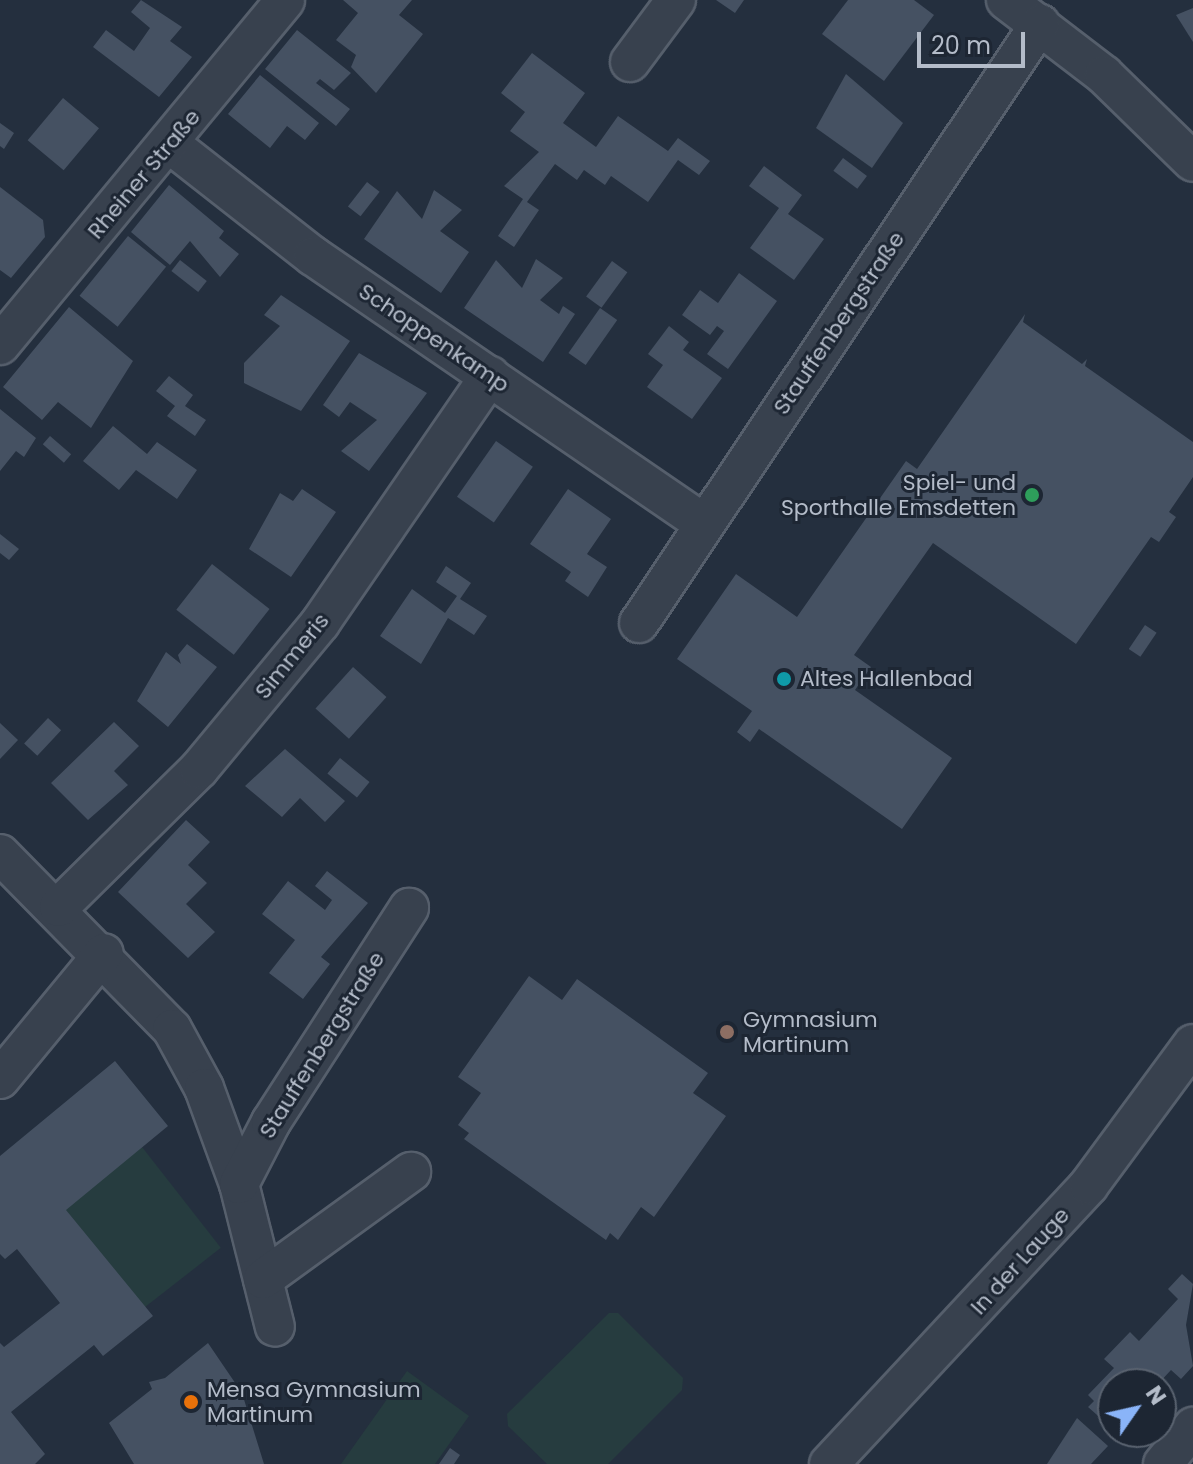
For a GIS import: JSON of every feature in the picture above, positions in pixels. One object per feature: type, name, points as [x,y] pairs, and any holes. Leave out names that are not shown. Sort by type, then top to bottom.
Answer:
[{"type":"street","name":"Rheiner Straße","points":[[0,345],[170,144],[285,0]]},
{"type":"street","points":[[630,62],[676,0]]},
{"type":"street","points":[[1006,0],[1040,24],[1155,120],[1193,162]]},
{"type":"street","name":"Stauffenbergstraße","points":[[639,623],[1040,24]]},
{"type":"street","name":"Schoppenkamp","points":[[170,144],[313,256],[704,524]]},
{"type":"street","name":"Simmeris","points":[[59,907],[199,769],[320,623],[490,376]]},
{"type":"street","points":[[0,854],[59,907],[172,1029],[204,1088],[239,1184],[275,1327]]},
{"type":"street","name":"Stauffenbergstraße","points":[[239,1184],[271,1122],[409,908]]},
{"type":"street","points":[[0,1079],[104,953]]},
{"type":"street","name":"In der Lauge","points":[[829,1464],[1089,1185],[1193,1044]]},
{"type":"street","points":[[263,1279],[411,1172]]},
{"type":"street","points":[[1163,1464],[1193,1427]]},
{"type":"green space","points":[[142,1147],[221,1248],[143,1309],[64,1208]]},
{"type":"green space","points":[[609,1313],[618,1313],[683,1378],[682,1390],[608,1464],[547,1464],[508,1426],[507,1414]]},
{"type":"green space","points":[[407,1371],[469,1416],[435,1464],[341,1464]]},
{"type":"building","points":[[141,0],[182,27],[170,41],[192,57],[159,97],[93,47],[106,30],[134,51],[150,28],[131,12]]},
{"type":"building","points":[[343,0],[412,0],[399,15],[423,34],[376,93],[351,67],[356,55],[336,40],[358,13]]},
{"type":"building","points":[[716,0],[744,0],[735,13]]},
{"type":"building","points":[[848,0],[914,0],[934,15],[884,81],[822,34]]},
{"type":"building","points":[[1193,8],[1193,42],[1176,15]]},
{"type":"building","points":[[297,30],[351,73],[334,90],[320,79],[316,83],[350,109],[336,126],[265,69]]},
{"type":"building","points":[[532,53],[585,93],[563,123],[596,147],[618,116],[668,151],[678,138],[710,161],[699,175],[678,160],[648,202],[611,176],[605,185],[584,170],[577,180],[555,164],[527,202],[539,210],[514,247],[498,236],[523,199],[504,186],[539,152],[510,131],[525,112],[501,93]]},
{"type":"building","points":[[846,74],[903,123],[872,168],[816,128]]},
{"type":"building","points":[[260,75],[319,123],[305,140],[287,126],[270,148],[228,114]]},
{"type":"building","points":[[63,98],[99,128],[64,170],[28,140]]},
{"type":"building","points":[[0,123],[14,133],[4,149],[0,146]]},
{"type":"building","points":[[843,158],[867,176],[857,189],[833,171]]},
{"type":"building","points":[[764,166],[802,195],[788,214],[824,239],[794,280],[750,248],[779,208],[749,186]]},
{"type":"building","points":[[367,182],[380,192],[361,216],[348,206]]},
{"type":"building","points":[[169,185],[224,231],[219,238],[239,254],[220,277],[190,241],[170,265],[131,232]]},
{"type":"building","points":[[0,187],[43,220],[45,237],[11,278],[0,270]]},
{"type":"building","points":[[434,190],[462,210],[440,231],[469,252],[441,293],[364,239],[397,191],[422,219]]},
{"type":"building","points":[[128,236],[166,267],[118,327],[80,296]]},
{"type":"building","points":[[536,259],[563,278],[540,300],[559,314],[563,306],[575,314],[543,362],[464,308],[496,260],[522,288]]},
{"type":"building","points":[[180,260],[207,281],[198,292],[171,271]]},
{"type":"building","points":[[612,261],[627,272],[602,308],[586,297]]},
{"type":"building","points":[[739,273],[777,301],[728,369],[707,354],[724,331],[717,326],[710,335],[682,315],[700,290],[718,303]]},
{"type":"building","points":[[281,295],[350,341],[301,411],[244,383],[244,363],[280,326],[264,315]]},
{"type":"building","points":[[69,307],[133,361],[91,428],[58,402],[42,420],[3,387]]},
{"type":"building","points":[[600,308],[617,320],[586,365],[568,353]]},
{"type":"building","name":"Spiel- und Sporthalle Emsdetten","points":[[1025,314],[1023,322],[1082,364],[1087,359],[1085,366],[1193,442],[1193,477],[1169,512],[1176,517],[1159,542],[1151,537],[1076,644],[933,543],[854,655],[871,667],[855,690],[952,758],[902,829],[759,729],[750,742],[737,732],[752,711],[677,659],[736,574],[797,617],[906,461],[917,469]]},
{"type":"building","points":[[669,326],[689,342],[683,350],[722,378],[692,419],[647,387],[663,365],[648,354]]},
{"type":"building","points":[[359,353],[427,393],[369,471],[341,451],[377,420],[350,402],[339,417],[323,405]]},
{"type":"building","points":[[169,376],[193,395],[185,406],[206,420],[195,436],[167,416],[175,406],[156,391]]},
{"type":"building","points":[[0,409],[36,438],[24,457],[16,451],[0,471]]},
{"type":"building","points":[[113,426],[147,454],[157,442],[197,470],[177,499],[136,470],[119,490],[83,461]]},
{"type":"building","points":[[50,436],[71,454],[64,463],[43,444]]},
{"type":"building","points":[[496,441],[533,467],[494,523],[457,497]]},
{"type":"building","points":[[302,489],[336,512],[291,577],[249,549],[280,493],[293,501]]},
{"type":"building","points":[[568,489],[611,519],[587,554],[607,567],[588,597],[565,581],[571,572],[530,544]]},
{"type":"building","points":[[0,534],[19,549],[9,560],[0,553]]},
{"type":"building","points":[[212,564],[270,609],[234,655],[176,610]]},
{"type":"building","points":[[446,566],[471,583],[460,599],[487,616],[474,635],[448,618],[421,664],[380,636],[412,589],[445,613],[457,596],[436,582]]},
{"type":"building","points":[[1145,625],[1157,633],[1140,657],[1129,649]]},
{"type":"building","points":[[187,644],[217,667],[168,727],[137,701],[166,652],[181,664],[178,655]]},
{"type":"building","points":[[353,667],[386,697],[349,739],[316,709]]},
{"type":"building","points":[[48,718],[61,730],[37,756],[24,744]]},
{"type":"building","points":[[114,722],[139,746],[114,771],[128,785],[88,820],[51,783]]},
{"type":"building","points":[[0,723],[18,740],[0,759]]},
{"type":"building","points":[[285,749],[345,801],[325,822],[300,798],[282,817],[245,786]]},
{"type":"building","points":[[340,758],[370,782],[357,797],[327,774]]},
{"type":"building","points":[[186,820],[210,842],[188,865],[207,883],[186,904],[215,932],[188,958],[118,892]]},
{"type":"building","points":[[327,871],[368,903],[321,957],[330,964],[303,999],[269,973],[295,940],[262,914],[288,881],[325,910],[332,900],[315,886]]},
{"type":"building","points":[[529,976],[562,1000],[577,979],[708,1073],[693,1093],[726,1116],[654,1217],[641,1207],[618,1240],[610,1233],[606,1240],[464,1139],[469,1133],[458,1125],[481,1093],[458,1077]]},
{"type":"building","points":[[115,1061],[168,1126],[66,1210],[153,1316],[103,1356],[94,1345],[11,1412],[45,1454],[35,1464],[0,1464],[0,1343],[4,1347],[60,1303],[17,1249],[5,1259],[0,1254],[0,1156]]},
{"type":"building","points":[[1182,1274],[1193,1284],[1186,1325],[1193,1366],[1181,1379],[1177,1375],[1177,1368],[1114,1368],[1104,1359],[1130,1332],[1139,1341],[1178,1299],[1168,1289]]},
{"type":"building","name":"Mensa Gymnasium Martinum","points":[[208,1343],[242,1393],[264,1464],[134,1464],[109,1423],[152,1389],[149,1382],[165,1378]]},
{"type":"building","points":[[1097,1386],[1097,1415],[1088,1407],[1094,1401],[1088,1395]]},
{"type":"building","points":[[1077,1418],[1097,1436],[1097,1448],[1106,1448],[1091,1464],[1047,1464]]},
{"type":"building","points":[[450,1448],[460,1455],[454,1464],[439,1464]]},
{"type":"place","name":"Spiel- und Sporthalle Emsdetten","points":[[1032,495]]},
{"type":"place","name":"Altes Hallenbad","points":[[784,679]]},
{"type":"place","name":"Gymnasium Martinum","points":[[727,1032]]},
{"type":"place","name":"Mensa Gymnasium Martinum","points":[[191,1402]]}]
